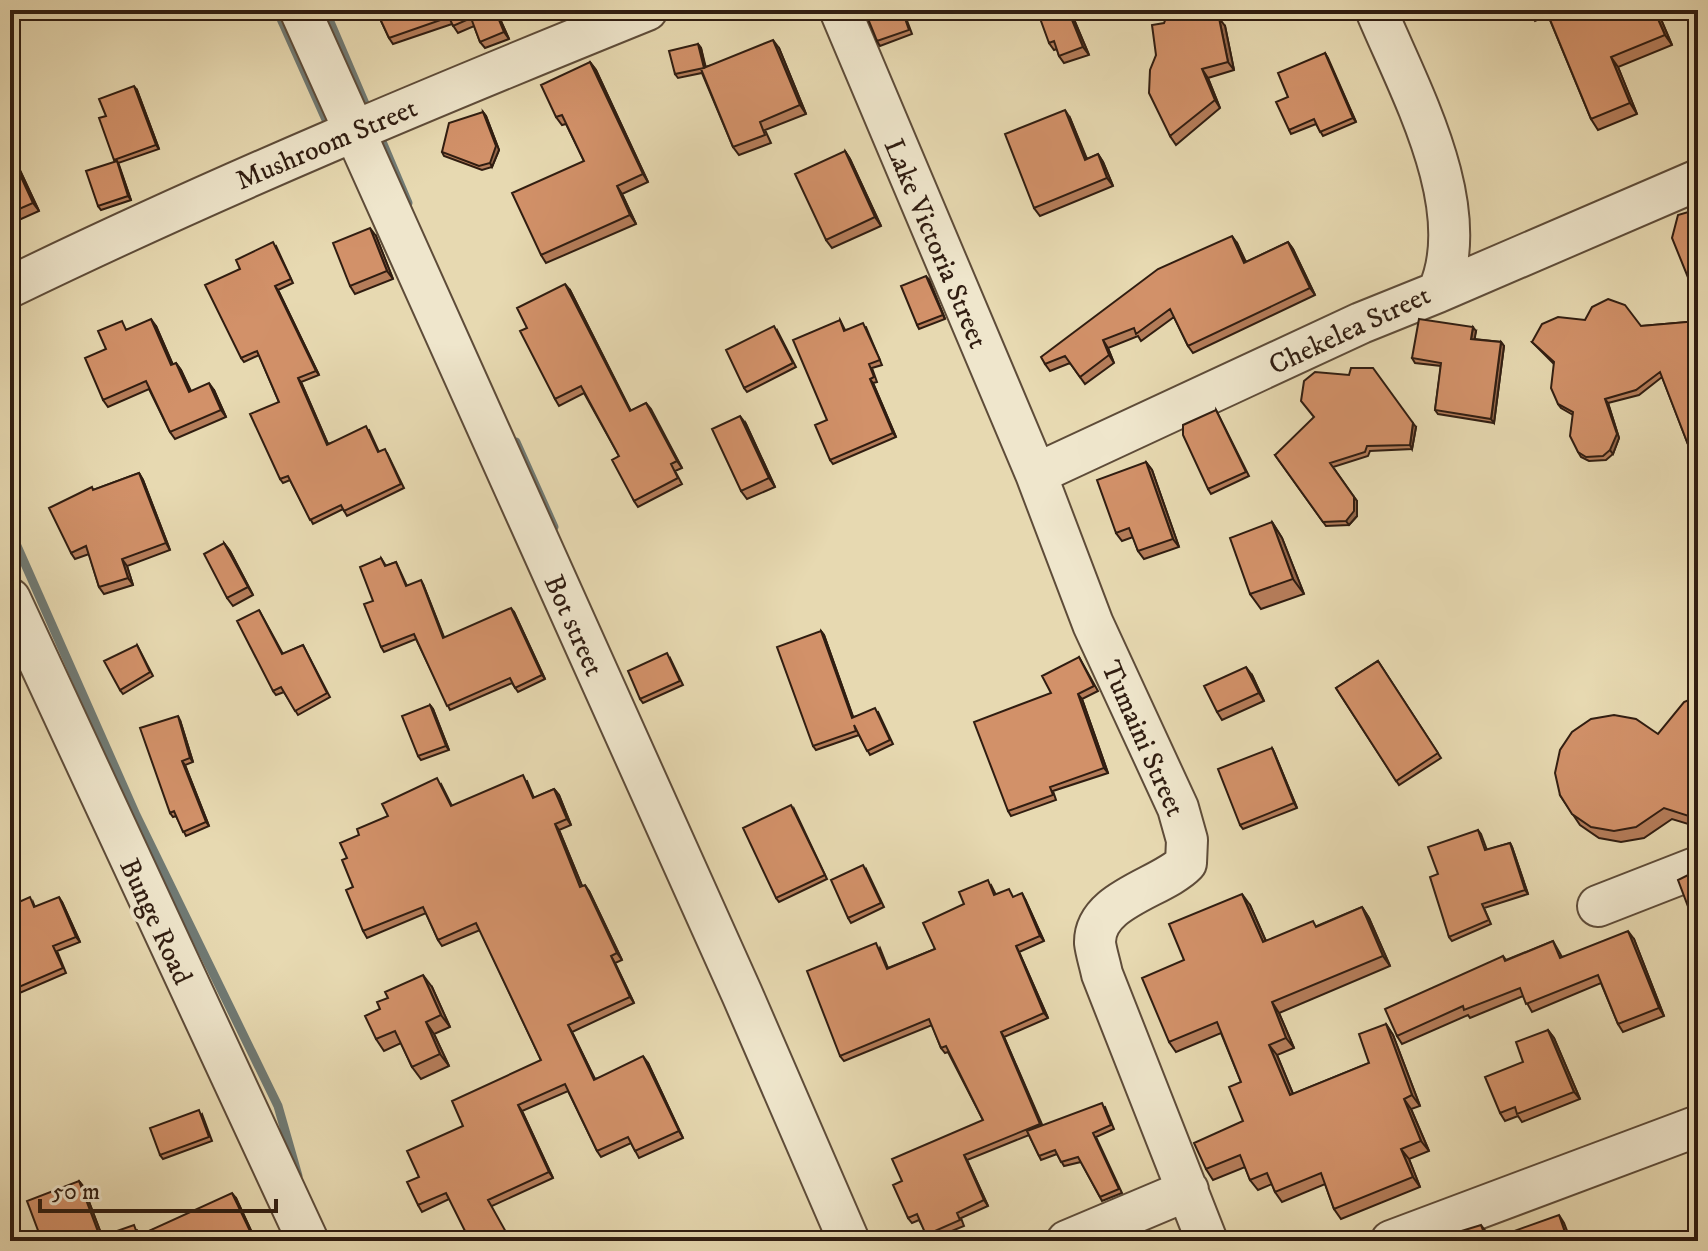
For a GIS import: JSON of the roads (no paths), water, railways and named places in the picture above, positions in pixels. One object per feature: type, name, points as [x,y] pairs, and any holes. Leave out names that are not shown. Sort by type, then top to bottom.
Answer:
[{"type":"street","name":"Bot street","points":[[300,10],[351,130],[736,979],[849,1241]]},
{"type":"street","name":"Mushroom Street","points":[[10,287],[130,229],[351,130],[647,10]]},
{"type":"street","name":"Lake Victoria Street","points":[[840,10],[1036,474]]},
{"type":"street","name":"Chekelea Street","points":[[1036,474],[1361,323],[1438,292],[1448,269],[1446,190],[1376,10]]},
{"type":"street","points":[[1438,292],[1698,180]]},
{"type":"street","name":"Tumaini Street","points":[[1036,474],[1093,624],[1178,808],[1187,840],[1186,863],[1173,876],[1123,899],[1100,924],[1095,941],[1102,974],[1207,1241]]},
{"type":"street","name":"Bunge Road","points":[[10,599],[308,1241]]},
{"type":"street","points":[[1598,906],[1698,867]]},
{"type":"street","points":[[1391,1241],[1698,1126]]},
{"type":"street","points":[[1067,1241],[1188,1190]]},
{"type":"waterway","points":[[277,10],[327,122],[335,119]]},
{"type":"waterway","points":[[325,10],[366,106],[356,110]]},
{"type":"waterway","points":[[378,132],[408,203]]},
{"type":"waterway","points":[[516,442],[554,527]]},
{"type":"waterway","points":[[10,530],[136,815],[278,1106],[298,1176]]}]
